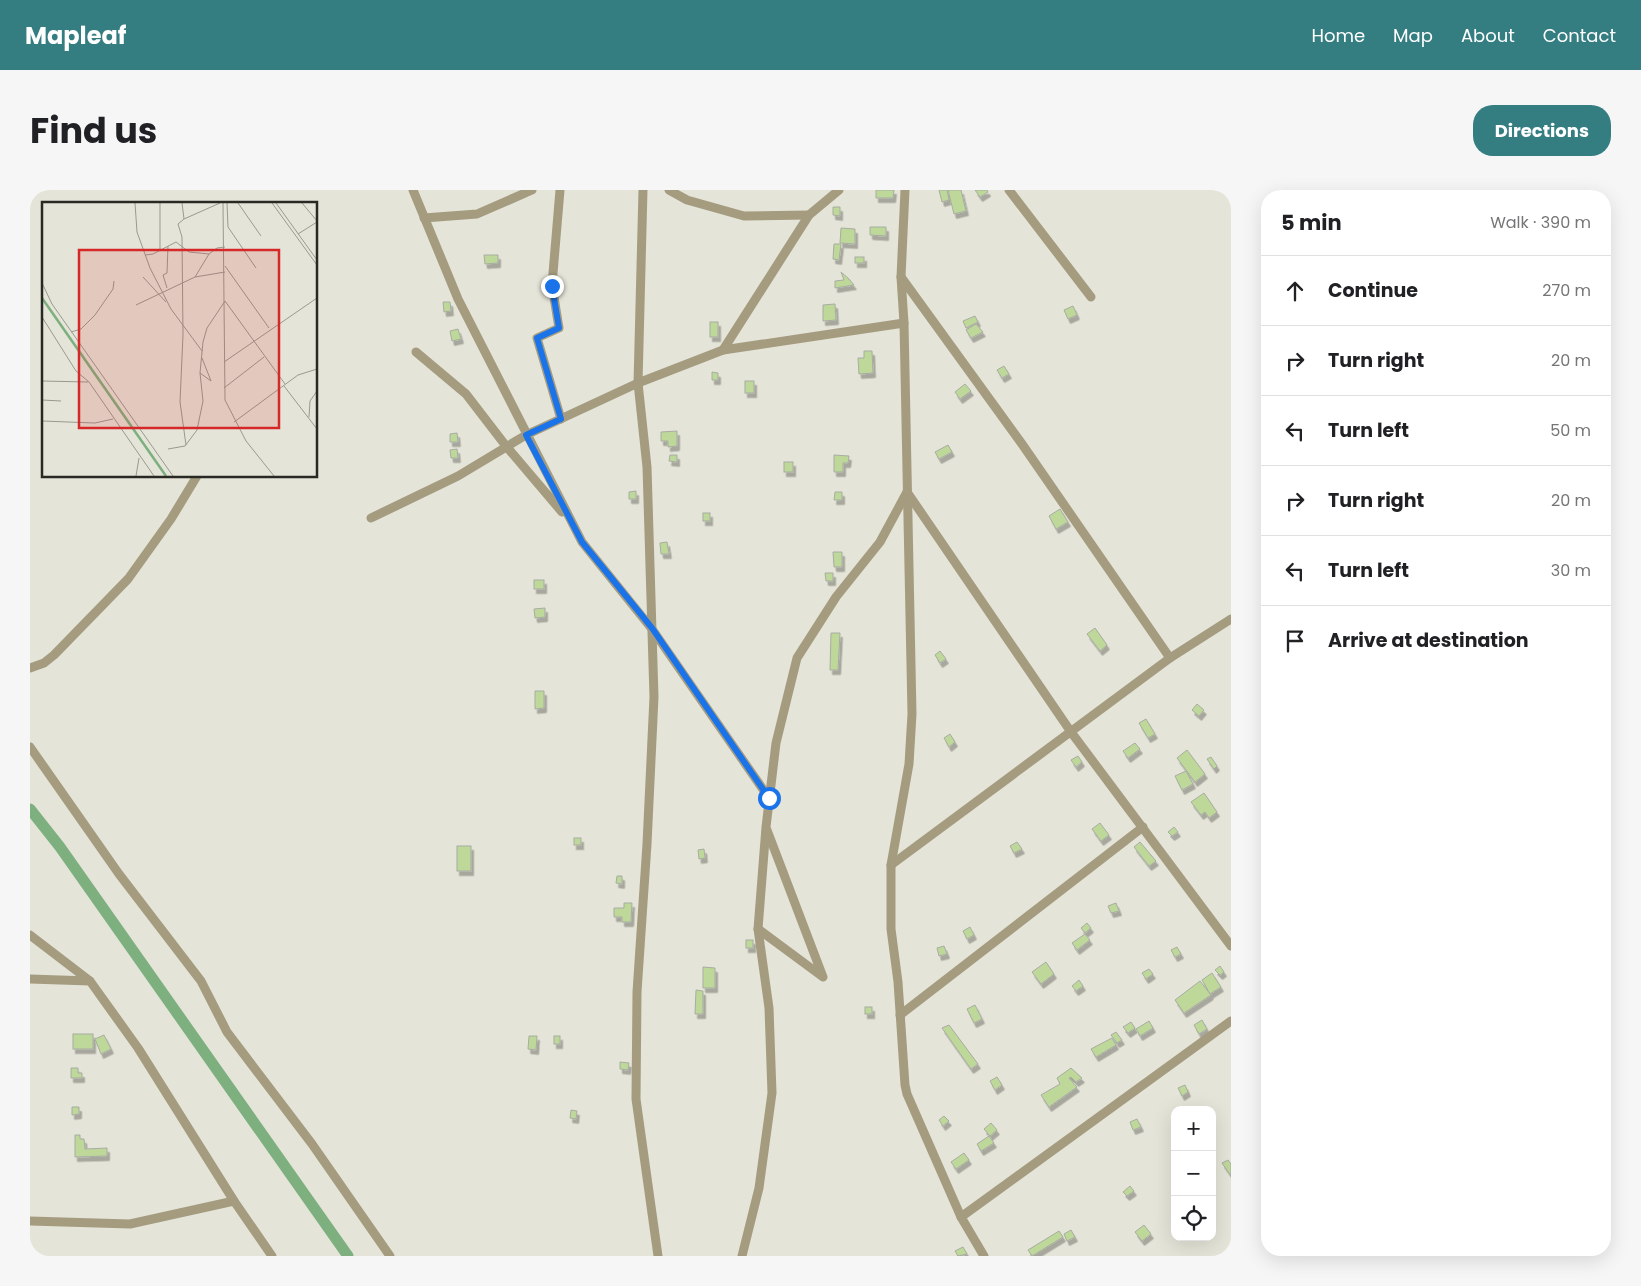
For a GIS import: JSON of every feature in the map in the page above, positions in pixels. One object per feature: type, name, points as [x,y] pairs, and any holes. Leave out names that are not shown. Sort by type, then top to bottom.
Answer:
[{"type":"street","points":[[413,190],[458,299],[582,542],[652,628],[769,798]]},
{"type":"street","points":[[424,218],[477,214],[518,193],[532,190]]},
{"type":"street","points":[[560,190],[552,286],[559,328],[537,338],[561,419]]},
{"type":"street","points":[[643,190],[638,384],[647,467],[654,697],[637,992],[636,1099],[658,1256]]},
{"type":"street","points":[[669,190],[687,200],[744,216],[809,215]]},
{"type":"street","points":[[723,350],[809,215],[839,190]]},
{"type":"street","points":[[904,190],[901,277],[904,323],[912,714],[909,764],[891,865],[892,929],[907,1094],[961,1217],[984,1256]]},
{"type":"street","points":[[1009,190],[1091,297]]},
{"type":"street","points":[[901,277],[1022,444],[1170,658]]},
{"type":"street","points":[[372,518],[458,476],[526,435],[638,384],[723,350],[904,323]]},
{"type":"street","points":[[416,352],[466,394],[506,446],[572,523]]},
{"type":"street","points":[[30,668],[44,663],[54,655],[128,579],[171,518],[196,478]]},
{"type":"street","points":[[907,492],[1071,732],[1231,946]]},
{"type":"street","points":[[742,1256],[759,1188],[772,1093],[769,1008],[758,929],[766,827],[776,743],[797,658],[836,597],[880,542],[907,492]]},
{"type":"street","points":[[891,865],[1170,658],[1231,619]]},
{"type":"street","points":[[30,747],[119,874],[201,981],[228,1032],[312,1144],[390,1256]]},
{"type":"street","points":[[758,929],[822,977],[766,827]]},
{"type":"street","points":[[900,1016],[1143,827]]},
{"type":"street","points":[[30,935],[90,981],[138,1048],[234,1201],[272,1256]]},
{"type":"street","points":[[30,979],[90,981]]},
{"type":"street","points":[[961,1217],[1231,1021]]},
{"type":"street","points":[[30,1221],[130,1224],[234,1201]]},
{"type":"building","points":[[876,190],[894,190],[893,198],[876,198]]},
{"type":"building","points":[[939,190],[947,190],[949,200],[942,202]]},
{"type":"building","points":[[948,190],[961,190],[966,211],[954,214]]},
{"type":"building","points":[[975,190],[987,190],[988,192],[980,197]]},
{"type":"building","points":[[833,207],[840,207],[840,216],[833,215]]},
{"type":"building","points":[[870,227],[886,227],[886,236],[870,235]]},
{"type":"building","points":[[841,228],[855,229],[855,244],[840,243]]},
{"type":"building","points":[[834,244],[841,244],[839,260],[833,259]]},
{"type":"building","points":[[484,255],[498,255],[498,263],[485,264]]},
{"type":"building","points":[[855,257],[864,257],[864,263],[855,263]]},
{"type":"building","points":[[841,272],[854,285],[835,288],[835,281],[844,280]]},
{"type":"building","points":[[443,302],[450,302],[451,311],[444,312]]},
{"type":"building","points":[[835,304],[836,320],[823,321],[823,305]]},
{"type":"building","points":[[1073,306],[1077,315],[1068,319],[1064,310]]},
{"type":"building","points":[[975,316],[978,322],[966,328],[963,321]]},
{"type":"building","points":[[710,322],[718,322],[718,337],[710,337]]},
{"type":"building","points":[[976,324],[983,332],[971,338],[966,330]]},
{"type":"building","points":[[458,329],[461,339],[452,341],[450,331]]},
{"type":"building","points":[[864,351],[872,351],[873,373],[859,374],[858,358],[864,358]]},
{"type":"building","points":[[1004,366],[1009,374],[1002,378],[997,370]]},
{"type":"building","points":[[712,372],[718,373],[718,380],[712,380]]},
{"type":"building","points":[[745,381],[754,381],[754,393],[745,393]]},
{"type":"building","points":[[965,384],[971,391],[960,399],[955,392]]},
{"type":"building","points":[[677,431],[677,446],[668,447],[668,441],[661,441],[661,432]]},
{"type":"building","points":[[457,433],[458,442],[450,442],[450,434]]},
{"type":"building","points":[[948,445],[952,452],[939,459],[935,452]]},
{"type":"building","points":[[457,449],[458,458],[451,458],[450,450]]},
{"type":"building","points":[[670,455],[677,455],[677,462],[669,461]]},
{"type":"building","points":[[834,455],[849,456],[848,463],[843,463],[843,472],[834,472]]},
{"type":"building","points":[[784,462],[793,462],[793,472],[784,472]]},
{"type":"building","points":[[636,491],[636,499],[629,499],[629,492]]},
{"type":"building","points":[[835,492],[842,492],[842,500],[834,500]]},
{"type":"building","points":[[1060,509],[1068,522],[1056,529],[1049,516]]},
{"type":"building","points":[[703,513],[710,513],[710,521],[703,521]]},
{"type":"building","points":[[667,542],[669,554],[661,554],[660,543]]},
{"type":"building","points":[[833,552],[842,552],[842,567],[834,567]]},
{"type":"building","points":[[825,573],[833,573],[833,581],[826,581]]},
{"type":"building","points":[[534,580],[544,580],[544,589],[534,589]]},
{"type":"building","points":[[545,608],[545,617],[535,618],[534,609]]},
{"type":"building","points":[[1095,628],[1107,645],[1100,651],[1087,634]]},
{"type":"building","points":[[831,633],[840,633],[838,670],[830,670]]},
{"type":"building","points":[[940,651],[946,659],[940,663],[935,655]]},
{"type":"building","points":[[535,691],[544,691],[544,708],[535,709]]},
{"type":"building","points":[[1197,704],[1204,710],[1199,716],[1192,710]]},
{"type":"building","points":[[1146,719],[1155,734],[1148,738],[1139,723]]},
{"type":"building","points":[[950,734],[955,742],[949,747],[944,738]]},
{"type":"building","points":[[1135,743],[1140,749],[1128,758],[1123,751]]},
{"type":"building","points":[[1187,750],[1205,774],[1195,782],[1177,758]]},
{"type":"building","points":[[1078,756],[1082,762],[1076,767],[1071,760]]},
{"type":"building","points":[[1211,757],[1217,766],[1214,769],[1207,759]]},
{"type":"building","points":[[1186,771],[1193,784],[1182,790],[1175,776]]},
{"type":"building","points":[[1204,793],[1217,812],[1209,818],[1205,812],[1201,815],[1191,802]]},
{"type":"building","points":[[1100,823],[1109,835],[1101,841],[1092,829]]},
{"type":"building","points":[[1174,827],[1178,832],[1172,836],[1168,832]]},
{"type":"building","points":[[574,838],[581,838],[581,845],[574,845]]},
{"type":"building","points":[[1017,842],[1022,849],[1014,853],[1010,846]]},
{"type":"building","points":[[1140,842],[1156,861],[1149,866],[1134,847]]},
{"type":"building","points":[[457,846],[471,846],[471,871],[457,871]]},
{"type":"building","points":[[704,849],[705,858],[699,859],[698,850]]},
{"type":"building","points":[[617,876],[622,876],[622,884],[616,883]]},
{"type":"building","points":[[624,903],[632,903],[631,922],[622,922],[622,917],[614,917],[614,908],[624,908]]},
{"type":"building","points":[[1116,903],[1119,911],[1111,913],[1108,906]]},
{"type":"building","points":[[1087,923],[1091,928],[1085,933],[1081,928]]},
{"type":"building","points":[[970,927],[974,935],[967,939],[963,931]]},
{"type":"building","points":[[1085,934],[1090,940],[1077,950],[1072,943]]},
{"type":"building","points":[[746,940],[753,940],[753,948],[746,948]]},
{"type":"building","points":[[944,946],[947,954],[939,956],[937,948]]},
{"type":"building","points":[[1177,947],[1181,954],[1175,957],[1171,950]]},
{"type":"building","points":[[1046,962],[1054,974],[1041,984],[1032,972]]},
{"type":"building","points":[[1220,966],[1224,972],[1220,975],[1215,970]]},
{"type":"building","points":[[703,967],[715,968],[715,988],[703,988]]},
{"type":"building","points":[[1149,969],[1153,974],[1146,979],[1142,973]]},
{"type":"building","points":[[1212,973],[1221,987],[1210,994],[1202,980]]},
{"type":"building","points":[[1079,980],[1083,986],[1076,991],[1072,986]]},
{"type":"building","points":[[1200,981],[1211,995],[1184,1013],[1175,1000]]},
{"type":"building","points":[[696,990],[703,991],[703,1014],[695,1014]]},
{"type":"building","points":[[975,1005],[982,1019],[974,1023],[967,1009]]},
{"type":"building","points":[[865,1007],[872,1007],[872,1014],[865,1014]]},
{"type":"building","points":[[1202,1020],[1207,1029],[1199,1034],[1194,1025]]},
{"type":"building","points":[[1149,1021],[1153,1028],[1140,1036],[1136,1029]]},
{"type":"building","points":[[1131,1022],[1135,1028],[1128,1033],[1123,1027]]},
{"type":"building","points":[[949,1025],[978,1064],[971,1069],[942,1028]]},
{"type":"building","points":[[1116,1032],[1122,1040],[1117,1043],[1111,1035]]},
{"type":"building","points":[[73,1034],[93,1034],[93,1049],[73,1049]]},
{"type":"building","points":[[104,1035],[111,1049],[101,1054],[95,1039]]},
{"type":"building","points":[[529,1036],[537,1036],[536,1050],[528,1049]]},
{"type":"building","points":[[554,1036],[560,1036],[560,1044],[554,1044]]},
{"type":"building","points":[[1112,1038],[1116,1045],[1096,1057],[1091,1049]]},
{"type":"building","points":[[620,1062],[629,1063],[628,1070],[620,1069]]},
{"type":"building","points":[[71,1068],[78,1068],[78,1073],[82,1073],[82,1078],[71,1078]]},
{"type":"building","points":[[1071,1068],[1082,1078],[1076,1082],[1071,1077],[1069,1078],[1077,1087],[1049,1107],[1041,1095],[1060,1084],[1057,1078]]},
{"type":"building","points":[[997,1077],[1002,1085],[995,1090],[990,1081]]},
{"type":"building","points":[[1185,1085],[1188,1092],[1182,1096],[1178,1088]]},
{"type":"building","points":[[72,1107],[79,1107],[79,1114],[72,1115]]},
{"type":"building","points":[[571,1110],[577,1111],[576,1119],[570,1118]]},
{"type":"building","points":[[944,1116],[949,1121],[943,1126],[939,1120]]},
{"type":"building","points":[[1137,1119],[1141,1127],[1133,1130],[1130,1122]]},
{"type":"building","points":[[991,1123],[997,1130],[990,1136],[984,1129]]},
{"type":"building","points":[[75,1135],[80,1135],[80,1139],[84,1139],[85,1149],[107,1148],[107,1156],[75,1157]]},
{"type":"building","points":[[989,1136],[994,1143],[981,1151],[977,1144]]},
{"type":"building","points":[[964,1153],[969,1160],[956,1169],[951,1162]]},
{"type":"building","points":[[1228,1160],[1231,1164],[1231,1176],[1222,1163]]},
{"type":"building","points":[[1130,1186],[1134,1191],[1127,1196],[1123,1192]]},
{"type":"building","points":[[1144,1225],[1151,1234],[1142,1241],[1135,1232]]},
{"type":"building","points":[[1071,1230],[1075,1237],[1067,1241],[1064,1234]]},
{"type":"building","points":[[1059,1231],[1063,1237],[1032,1256],[1028,1250]]},
{"type":"building","points":[[963,1247],[967,1254],[958,1256],[955,1251]]},
{"type":"waterway","points":[[30,809],[60,847],[348,1256]]},
{"type":"route","points":[[552,286],[559,328],[537,338],[561,419],[526,435],[582,542],[652,628],[769,798]]}]
